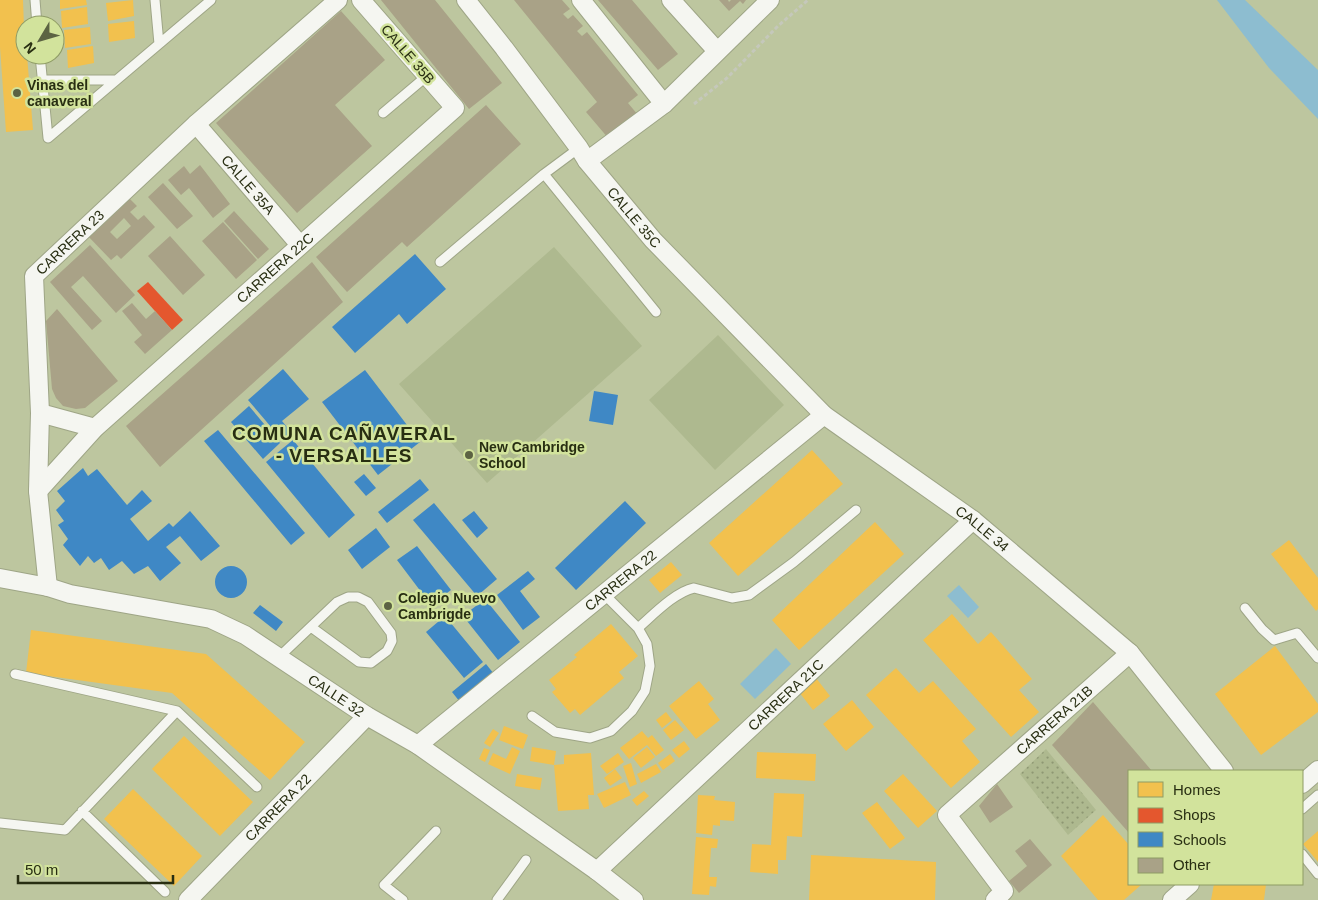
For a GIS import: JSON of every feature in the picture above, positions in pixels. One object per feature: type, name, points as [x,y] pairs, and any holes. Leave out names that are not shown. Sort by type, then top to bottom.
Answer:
[{"type":"street","name":"CARRERA 23","points":[[48,587],[38,492],[40,413],[34,276],[196,124],[338,0]]},
{"type":"street","name":"CALLE 35B","points":[[361,0],[455,108]]},
{"type":"street","name":"CALLE 35C","points":[[466,0],[583,154],[653,240],[824,415]]},
{"type":"street","points":[[581,0],[664,104]]},
{"type":"street","points":[[671,0],[717,51]]},
{"type":"street","points":[[583,154],[664,104],[770,0]]},
{"type":"street","name":"CARRERA 22C","points":[[38,492],[95,428],[455,108]]},
{"type":"street","name":"CALLE 35A","points":[[196,124],[300,246]]},
{"type":"street","points":[[40,413],[95,428]]},
{"type":"street","name":"CALLE 34","points":[[824,415],[973,520],[1130,653]]},
{"type":"street","name":"CARRERA 22","points":[[418,746],[824,415]]},
{"type":"street","name":"CARRERA 21C","points":[[597,870],[973,520]]},
{"type":"street","name":"CALLE 32","points":[[0,578],[48,587],[70,594],[211,619],[245,634],[367,716],[418,746],[597,870],[634,900]]},
{"type":"street","points":[[1130,653],[1223,770]]},
{"type":"street","name":"CARRERA 21B","points":[[995,900],[1004,892],[947,814],[1130,653]]},
{"type":"street","name":"CARRERA 22","points":[[188,900],[367,716]]},
{"type":"street","points":[[1303,783],[1318,770]]},
{"type":"street","points":[[1172,900],[1189,885]]},
{"type":"lane","points":[[35,0],[36,15]]},
{"type":"lane","points":[[155,0],[159,44]]},
{"type":"lane","points":[[41,65],[48,138],[210,0]]},
{"type":"lane","points":[[383,113],[428,75]]},
{"type":"lane","points":[[42,80],[116,80]]},
{"type":"lane","points":[[440,262],[544,174],[583,154]]},
{"type":"lane","points":[[544,174],[656,312]]},
{"type":"lane","points":[[638,628],[680,593],[688,589],[694,588],[732,598],[749,595],[794,562],[856,510]]},
{"type":"lane","points":[[532,716],[555,732],[590,738],[612,731],[632,711],[645,690],[650,666],[647,644],[638,628],[604,594]]},
{"type":"lane","points":[[279,656],[337,602],[348,597],[358,597],[368,602],[391,633],[392,641],[387,651],[371,663],[359,662],[311,627]]},
{"type":"lane","points":[[1245,608],[1262,629],[1274,640],[1297,634],[1318,658]]},
{"type":"lane","points":[[15,674],[178,711],[257,787]]},
{"type":"lane","points":[[0,823],[66,830],[178,711]]},
{"type":"lane","points":[[1303,808],[1318,795]]},
{"type":"lane","points":[[82,812],[164,892]]},
{"type":"lane","points":[[404,900],[384,885],[436,830]]},
{"type":"lane","points":[[1303,855],[1318,874]]},
{"type":"lane","points":[[497,900],[526,860]]},
{"type":"green space","points":[[554,247],[642,346],[487,483],[399,384]]},
{"type":"green space","points":[[718,335],[784,405],[715,470],[649,400]]},
{"type":"green space","points":[[1046,749],[1096,810],[1068,835],[1020,774]]},
{"type":"water","points":[[1217,0],[1245,0],[1318,70],[1318,119],[1269,68]]},
{"type":"water","points":[[959,585],[979,607],[968,618],[947,596]]},
{"type":"water","points":[[776,648],[791,664],[755,699],[740,684]]},
{"type":"building: Homes","name":"Vinas del canaveral","points":[[0,0],[23,0],[24,15],[15,15],[15,65],[28,65],[33,130],[6,132],[0,47]]},
{"type":"building: Homes","points":[[60,0],[86,0],[87,5],[60,9]]},
{"type":"building: Homes","points":[[133,0],[134,16],[108,21],[106,3]]},
{"type":"building: Homes","points":[[87,7],[88,24],[65,28],[65,15],[61,15],[61,11]]},
{"type":"building: Homes","points":[[134,21],[135,38],[109,42],[108,24]]},
{"type":"building: Homes","points":[[90,27],[91,44],[65,48],[65,30]]},
{"type":"building: Homes","points":[[93,46],[94,63],[68,68],[67,50]]},
{"type":"building: Homes","points":[[812,450],[843,484],[738,576],[709,543]]},
{"type":"building: Homes","points":[[875,522],[904,554],[799,650],[772,620]]},
{"type":"building: Homes","points":[[1289,540],[1318,578],[1318,609],[1316,611],[1271,554]]},
{"type":"building: Homes","points":[[671,562],[682,575],[660,593],[649,580]]},
{"type":"building: Homes","points":[[952,614],[978,644],[991,632],[1032,679],[1019,690],[1039,712],[1011,737],[923,640]]},
{"type":"building: Homes","points":[[611,624],[638,656],[619,672],[624,678],[580,715],[575,709],[570,713],[552,692],[556,689],[549,680],[577,657],[574,655]]},
{"type":"building: Homes","points":[[31,630],[206,654],[305,742],[270,780],[172,693],[26,673]]},
{"type":"building: Homes","points":[[1275,646],[1318,704],[1318,712],[1261,755],[1215,694]]},
{"type":"building: Homes","points":[[896,668],[919,693],[933,681],[976,729],[962,741],[980,762],[951,788],[866,695]]},
{"type":"building: Homes","points":[[816,678],[830,696],[813,710],[799,692]]},
{"type":"building: Homes","points":[[699,681],[714,699],[708,704],[720,720],[696,739],[669,706]]},
{"type":"building: Homes","points":[[852,700],[874,727],[846,751],[823,724]]},
{"type":"building: Homes","points":[[666,712],[672,720],[662,728],[656,720]]},
{"type":"building: Homes","points":[[675,720],[684,730],[671,740],[663,730]]},
{"type":"building: Homes","points":[[504,726],[528,735],[523,749],[499,740]]},
{"type":"building: Homes","points":[[493,729],[499,733],[490,747],[484,743]]},
{"type":"building: Homes","points":[[642,731],[648,738],[652,735],[664,750],[656,756],[647,745],[629,759],[620,748]]},
{"type":"building: Homes","points":[[184,736],[253,802],[220,836],[152,769]]},
{"type":"building: Homes","points":[[684,741],[690,749],[679,758],[672,750]]},
{"type":"building: Homes","points":[[512,747],[520,751],[510,774],[488,764],[493,753],[506,759]]},
{"type":"building: Homes","points":[[532,747],[556,751],[554,765],[530,761]]},
{"type":"building: Homes","points":[[647,747],[655,757],[641,768],[633,758]]},
{"type":"building: Homes","points":[[484,748],[490,750],[485,762],[479,759]]},
{"type":"building: Homes","points":[[757,752],[816,754],[815,781],[756,778]]},
{"type":"building: Homes","points":[[591,753],[594,795],[588,795],[589,809],[558,811],[554,765],[564,764],[564,755]]},
{"type":"building: Homes","points":[[618,753],[624,762],[607,774],[600,766]]},
{"type":"building: Homes","points":[[670,754],[675,761],[663,770],[658,763]]},
{"type":"building: Homes","points":[[631,763],[637,784],[630,787],[623,766]]},
{"type":"building: Homes","points":[[656,764],[661,772],[641,783],[637,774]]},
{"type":"building: Homes","points":[[615,769],[622,778],[610,786],[604,778]]},
{"type":"building: Homes","points":[[517,774],[542,778],[540,790],[515,786]]},
{"type":"building: Homes","points":[[903,774],[937,811],[918,828],[884,791]]},
{"type":"building: Homes","points":[[625,782],[631,795],[604,808],[597,794]]},
{"type":"building: Homes","points":[[133,789],[202,856],[174,886],[104,819]]},
{"type":"building: Homes","points":[[644,791],[649,796],[637,806],[632,800]]},
{"type":"building: Homes","points":[[774,793],[804,794],[802,837],[787,836],[786,860],[778,860],[778,874],[750,872],[752,844],[771,845]]},
{"type":"building: Homes","points":[[698,795],[715,796],[714,800],[735,802],[734,821],[720,820],[720,826],[713,825],[712,835],[696,833]]},
{"type":"building: Homes","points":[[877,802],[905,838],[890,849],[862,813]]},
{"type":"building: Homes","points":[[1103,815],[1128,844],[1128,885],[1141,885],[1124,900],[1098,900],[1061,856]]},
{"type":"building: Homes","points":[[1318,831],[1318,862],[1303,844]]},
{"type":"building: Homes","points":[[696,837],[718,839],[717,848],[711,848],[709,877],[717,877],[716,887],[710,886],[709,895],[692,894]]},
{"type":"building: Homes","points":[[811,855],[936,862],[935,900],[809,900]]},
{"type":"building: Homes","points":[[1214,885],[1266,885],[1264,900],[1211,900]]},
{"type":"building: Shops","points":[[148,282],[183,320],[172,330],[137,291]]},
{"type":"building: Schools","points":[[415,254],[446,289],[407,324],[399,314],[355,353],[332,327]]},
{"type":"building: Schools","points":[[283,369],[309,399],[282,421],[292,433],[283,441],[248,400]]},
{"type":"building: Schools","points":[[365,370],[420,442],[378,475],[322,402]]},
{"type":"building: Schools","points":[[594,391],[618,395],[613,425],[589,421]]},
{"type":"building: Schools","points":[[249,406],[280,443],[263,459],[231,422]]},
{"type":"building: Schools","points":[[218,430],[305,533],[291,545],[204,441]]},
{"type":"building: Schools","points":[[293,440],[355,515],[329,538],[266,462]]},
{"type":"building: Schools","points":[[83,468],[88,476],[97,469],[127,505],[142,490],[152,501],[130,519],[148,541],[169,523],[173,527],[190,511],[220,546],[201,561],[180,536],[166,547],[181,563],[160,581],[148,566],[134,574],[122,561],[109,570],[101,558],[94,563],[88,556],[80,566],[63,545],[68,539],[58,525],[64,521],[56,510],[65,501],[57,491]]},
{"type":"building: Schools","points":[[364,474],[376,488],[366,496],[354,482]]},
{"type":"building: Schools","points":[[420,479],[429,490],[387,523],[378,512]]},
{"type":"building: Schools","points":[[625,501],[646,523],[576,590],[555,568]]},
{"type":"building: Schools","points":[[434,503],[497,579],[477,596],[413,520]]},
{"type":"building: Schools","points":[[474,511],[488,528],[477,538],[462,520]]},
{"type":"building: Schools","points":[[376,528],[390,547],[362,569],[348,550]]},
{"type":"building: Schools","points":[[417,546],[451,590],[431,605],[397,560]]},
{"type":"building: Schools","points":[[231,566],[237,567],[242,571],[246,576],[246,588],[242,593],[237,597],[231,598],[225,597],[220,593],[216,588],[215,582],[216,576],[220,571],[225,567]]},
{"type":"building: Schools","points":[[528,571],[535,579],[520,591],[540,617],[523,630],[497,595]]},
{"type":"building: Schools","points":[[485,599],[520,642],[498,660],[463,616]]},
{"type":"building: Schools","points":[[260,605],[283,622],[276,631],[253,613]]},
{"type":"building: Schools","points":[[445,616],[483,662],[464,678],[426,632]]},
{"type":"building: Schools","points":[[486,664],[494,674],[460,702],[452,692]]},
{"type":"building: Other","points":[[381,0],[435,0],[502,83],[469,109]]},
{"type":"building: Other","points":[[514,0],[562,0],[570,9],[563,14],[568,19],[573,15],[583,26],[577,31],[582,36],[587,32],[638,95],[628,103],[638,115],[609,139],[586,112],[597,102]]},
{"type":"building: Other","points":[[598,0],[632,0],[678,54],[658,70]]},
{"type":"building: Other","points":[[719,0],[728,0],[729,2],[731,0],[746,0],[743,4],[740,1],[729,11]]},
{"type":"building: Other","points":[[341,11],[385,60],[335,105],[372,146],[297,213],[216,123]]},
{"type":"building: Other","points":[[486,105],[521,144],[407,247],[402,242],[347,292],[316,257]]},
{"type":"building: Other","points":[[200,165],[230,204],[213,218],[189,188],[181,195],[168,180],[184,166],[190,174]]},
{"type":"building: Other","points":[[163,183],[193,216],[177,229],[148,197]]},
{"type":"building: Other","points":[[126,195],[137,206],[130,212],[138,220],[144,215],[155,227],[121,259],[117,255],[111,260],[85,233]],"holes":[[[124,218],[131,226],[117,239],[110,232]]]},
{"type":"building: Other","points":[[234,211],[269,249],[258,259],[224,221]]},
{"type":"building: Other","points":[[223,222],[257,260],[236,279],[202,241]]},
{"type":"building: Other","points":[[170,236],[205,275],[183,295],[148,256]]},
{"type":"building: Other","points":[[90,245],[135,295],[116,313],[83,276],[71,287],[102,321],[92,330],[50,282]]},
{"type":"building: Other","points":[[312,262],[343,302],[160,467],[126,426]]},
{"type":"building: Other","points":[[132,303],[146,319],[155,311],[172,330],[145,354],[134,342],[142,335],[122,311]]},
{"type":"building: Other","points":[[57,309],[118,381],[85,408],[76,409],[63,406],[56,398],[52,389],[46,321]]},
{"type":"building: Other","points":[[1093,702],[1151,770],[1128,770],[1128,832],[1052,745]]},
{"type":"building: Other","points":[[997,784],[1013,807],[990,823],[979,806]]},
{"type":"building: Other","points":[[1030,839],[1052,865],[1019,893],[1009,881],[1027,866],[1015,851]]},
{"type":"place","name":"Vinas del canaveral","points":[[17,93]]},
{"type":"place","name":"New Cambridge School","points":[[469,455]]},
{"type":"place","name":"Colegio Nuevo Cambrigde","points":[[388,606]]},
{"type":"district","name":"COMUNA CAÑAVERAL - VERSALLES","points":[[344,444]]}]
